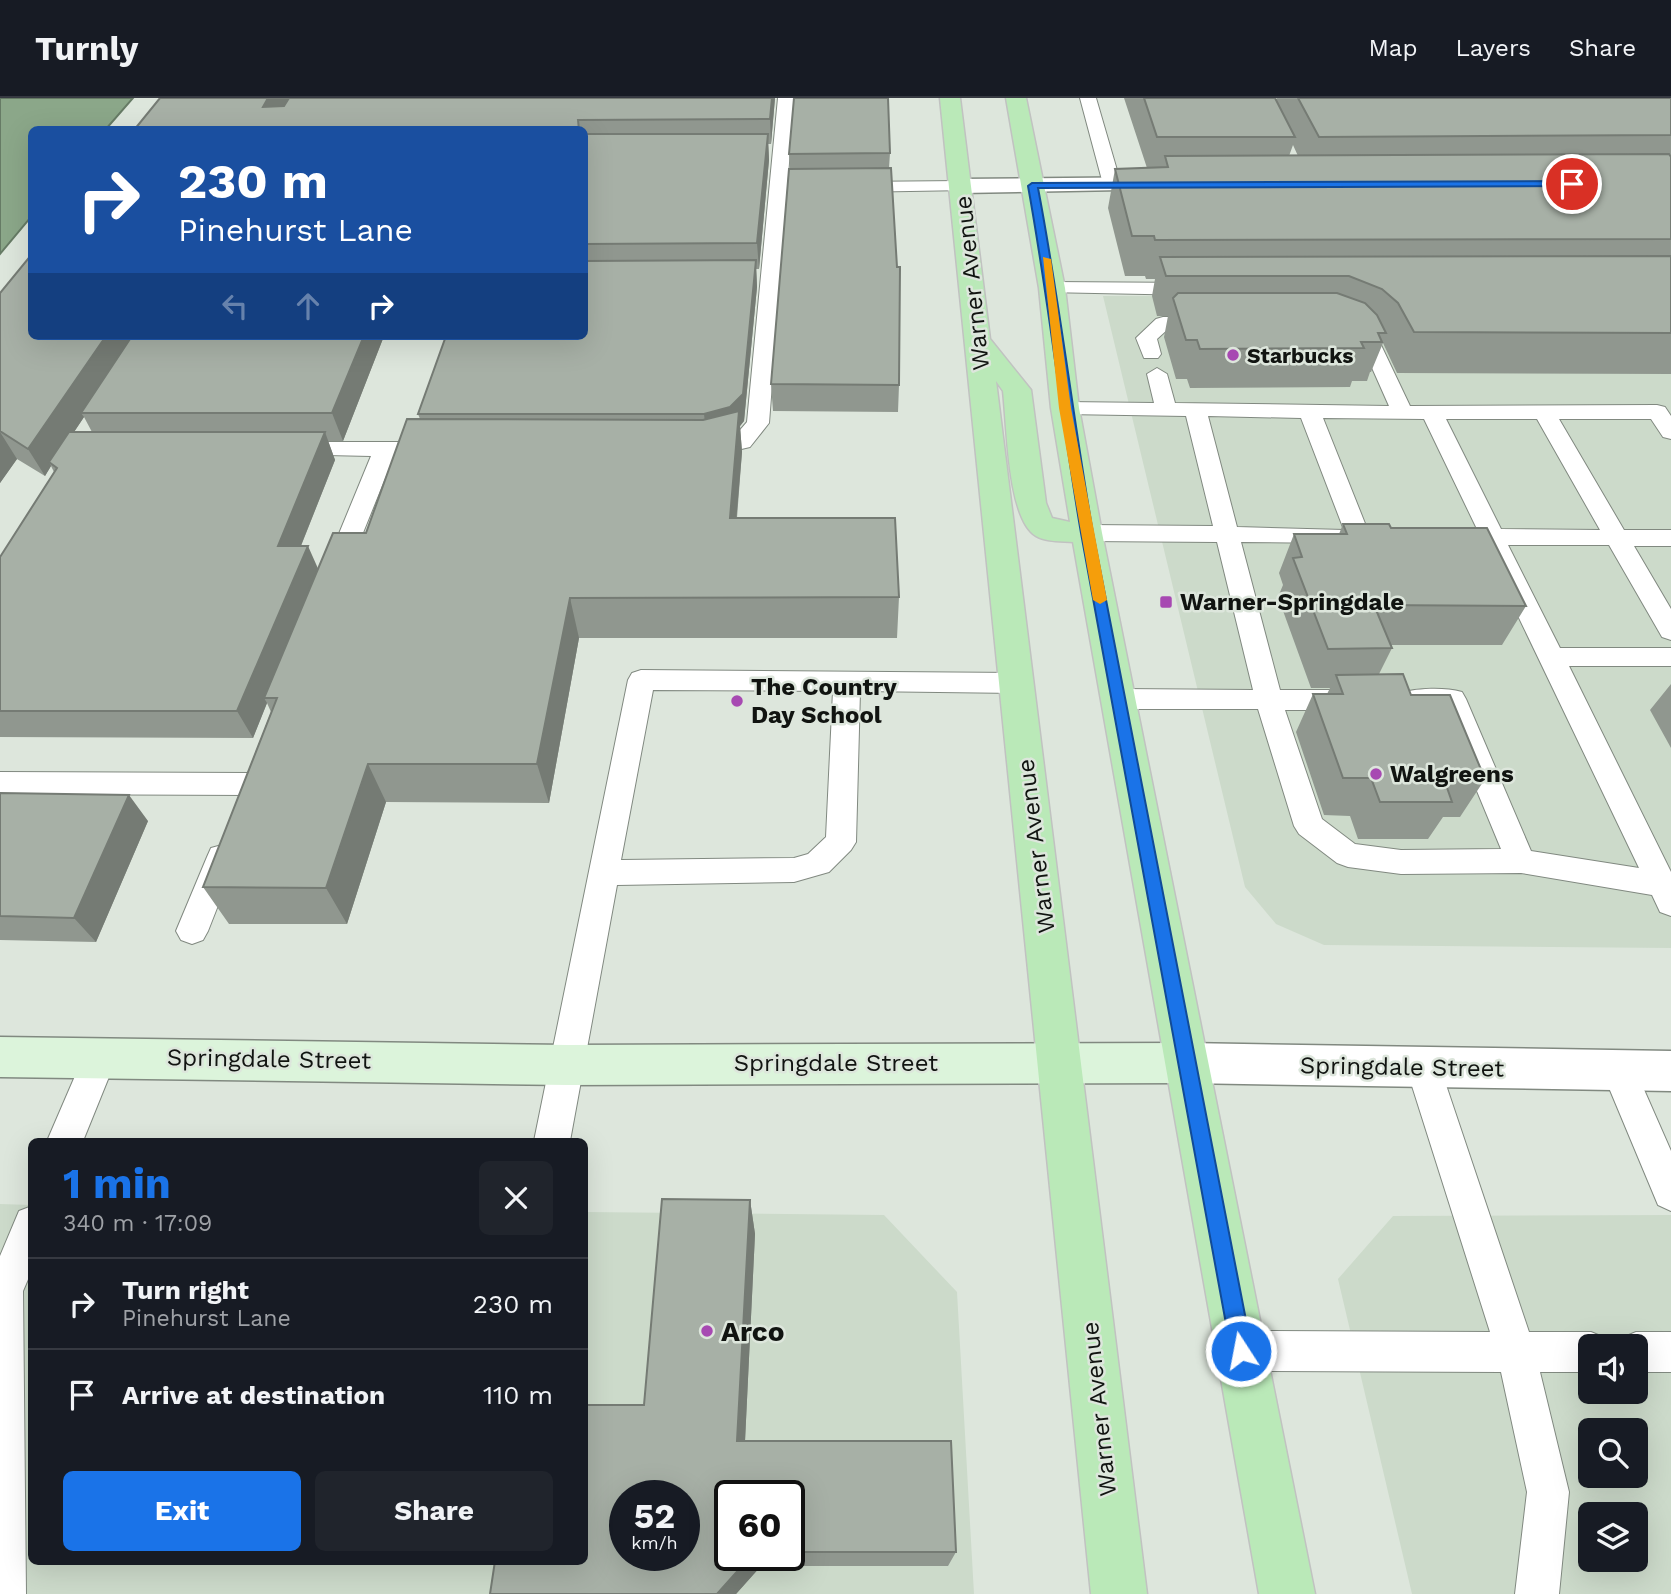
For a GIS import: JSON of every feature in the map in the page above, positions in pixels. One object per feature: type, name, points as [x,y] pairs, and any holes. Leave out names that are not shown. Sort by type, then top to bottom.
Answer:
[{"type":"main road","name":"Warner Avenue","points":[[950,98],[1119,1594]]},
{"type":"main road","points":[[1016,98],[1053,297],[1065,408],[1087,533],[1287,1594]]},
{"type":"main road","points":[[978,341],[1017,390],[1031,503],[1039,523],[1048,530],[1087,533]]},
{"type":"main road","name":"Springdale Street","points":[[0,1057],[100,1056],[568,1065],[1186,1063]]},
{"type":"street","points":[[961,186],[1193,184]]},
{"type":"street","name":"Springdale Street","points":[[1186,1063],[1671,1071]]},
{"type":"lane","points":[[680,451],[707,451],[742,442],[758,423],[784,187],[776,152],[786,98]]},
{"type":"lane","points":[[1088,98],[1112,184]]},
{"type":"lane","points":[[830,187],[961,186]]},
{"type":"lane","points":[[746,278],[772,278]]},
{"type":"lane","points":[[1053,297],[1217,297]]},
{"type":"lane","points":[[1166,409],[1146,338],[1163,323],[1231,323]]},
{"type":"lane","points":[[1327,323],[1359,336],[1374,349],[1402,412]]},
{"type":"lane","points":[[1065,408],[1657,412],[1671,432]]},
{"type":"lane","points":[[1195,410],[1269,701],[1309,826],[1348,855],[1401,862],[1521,861],[1668,891]]},
{"type":"lane","points":[[1309,411],[1358,536]]},
{"type":"lane","points":[[1432,412],[1668,891]]},
{"type":"lane","points":[[1544,412],[1671,631]]},
{"type":"lane","points":[[264,449],[452,449]]},
{"type":"lane","points":[[328,591],[385,449]]},
{"type":"lane","points":[[1087,533],[1385,536]]},
{"type":"lane","points":[[1452,537],[1671,538]]},
{"type":"lane","points":[[1551,657],[1671,657]]},
{"type":"lane","points":[[553,1138],[641,680],[1017,683]]},
{"type":"lane","points":[[604,873],[794,870],[818,863],[841,842],[847,682]]},
{"type":"lane","points":[[1120,699],[1452,699],[1521,861]]},
{"type":"lane","points":[[0,783],[246,796],[192,931]]},
{"type":"lane","points":[[66,1138],[100,1056]]},
{"type":"lane","points":[[1423,1066],[1516,1352],[1548,1492],[1537,1594]]},
{"type":"lane","points":[[1619,1071],[1671,1193]]},
{"type":"lane","points":[[4,1594],[18,1519],[2,1291],[28,1233]]},
{"type":"lane","points":[[1241,1351],[1578,1352]]},
{"type":"lane","points":[[1648,1352],[1671,1352]]},
{"type":"shaded area","points":[[0,98],[133,98],[109,126],[28,126],[28,221],[0,254]]},
{"type":"shaded area","points":[[1103,296],[1671,297],[1671,948],[1324,945],[1276,924],[1245,887]]},
{"type":"shaded area","points":[[0,1204],[28,1205],[28,1565],[588,1565],[588,1212],[884,1215],[957,1292],[974,1594],[0,1594]]},
{"type":"shaded area","points":[[1671,1215],[1671,1594],[1412,1594],[1338,1279],[1393,1216]]},
{"type":"building","points":[[160,98],[268,98],[263,107],[284,106],[289,98],[772,98],[770,119],[578,120],[579,126],[137,126]]},
{"type":"building","points":[[794,98],[888,98],[890,153],[789,154]]},
{"type":"building","points":[[1144,98],[1275,98],[1295,137],[1157,137]]},
{"type":"building","points":[[1298,98],[1671,98],[1671,135],[1319,137]]},
{"type":"building","points":[[588,134],[768,134],[757,243],[588,244]]},
{"type":"building","points":[[1669,154],[1671,239],[1155,240],[1154,236],[1132,236],[1115,169],[1168,167],[1165,156]]},
{"type":"building","points":[[891,168],[897,267],[900,267],[899,385],[771,384],[789,169]]},
{"type":"building","points":[[1671,256],[1671,333],[1414,332],[1398,303],[1382,289],[1349,276],[1166,276],[1160,257]]},
{"type":"building","points":[[28,259],[28,340],[103,340],[28,449],[0,431],[0,293]]},
{"type":"building","points":[[756,260],[743,394],[730,407],[704,414],[418,414],[445,340],[588,340],[588,261]]},
{"type":"building","points":[[1178,293],[1337,293],[1365,303],[1377,315],[1386,333],[1378,333],[1382,342],[1361,342],[1364,348],[1200,349],[1197,340],[1186,340],[1173,298]]},
{"type":"building","points":[[129,340],[362,340],[332,413],[81,413]]},
{"type":"building","points":[[739,411],[730,518],[895,518],[899,597],[570,598],[537,764],[368,764],[326,888],[203,887],[277,698],[264,698],[333,533],[366,533],[407,419],[703,420]]},
{"type":"building","points":[[69,432],[325,432],[278,546],[308,546],[237,711],[0,711],[0,557],[57,468],[49,462]]},
{"type":"building","points":[[1343,524],[1389,524],[1391,528],[1487,528],[1526,606],[1374,605],[1392,648],[1328,649],[1293,558],[1302,557],[1294,534],[1347,534]]},
{"type":"building","points":[[1403,674],[1411,695],[1450,695],[1485,779],[1444,779],[1452,802],[1380,802],[1371,778],[1343,778],[1313,694],[1343,694],[1336,675]]},
{"type":"building","points":[[0,793],[129,795],[74,918],[0,916]]},
{"type":"building","name":"Arco","points":[[662,1199],[750,1200],[737,1441],[951,1441],[956,1552],[805,1552],[805,1480],[714,1480],[714,1571],[738,1571],[717,1594],[490,1594],[494,1565],[588,1565],[588,1405],[644,1405]]},
{"type":"slow traffic","points":[[1046,259],[1052,288],[1065,408],[1100,600]]},
{"type":"place","name":"Starbucks","points":[[1233,355]]},
{"type":"place","name":"Warner-Springdale","points":[[1166,602]]},
{"type":"place","name":"The Country Day School","points":[[737,701]]},
{"type":"place","name":"Walgreens","points":[[1376,774]]},
{"type":"place","name":"Arco","points":[[707,1331]]},
{"type":"route","points":[[1241,1351],[1087,533],[1065,408],[1052,288],[1032,186],[1572,184]]}]
